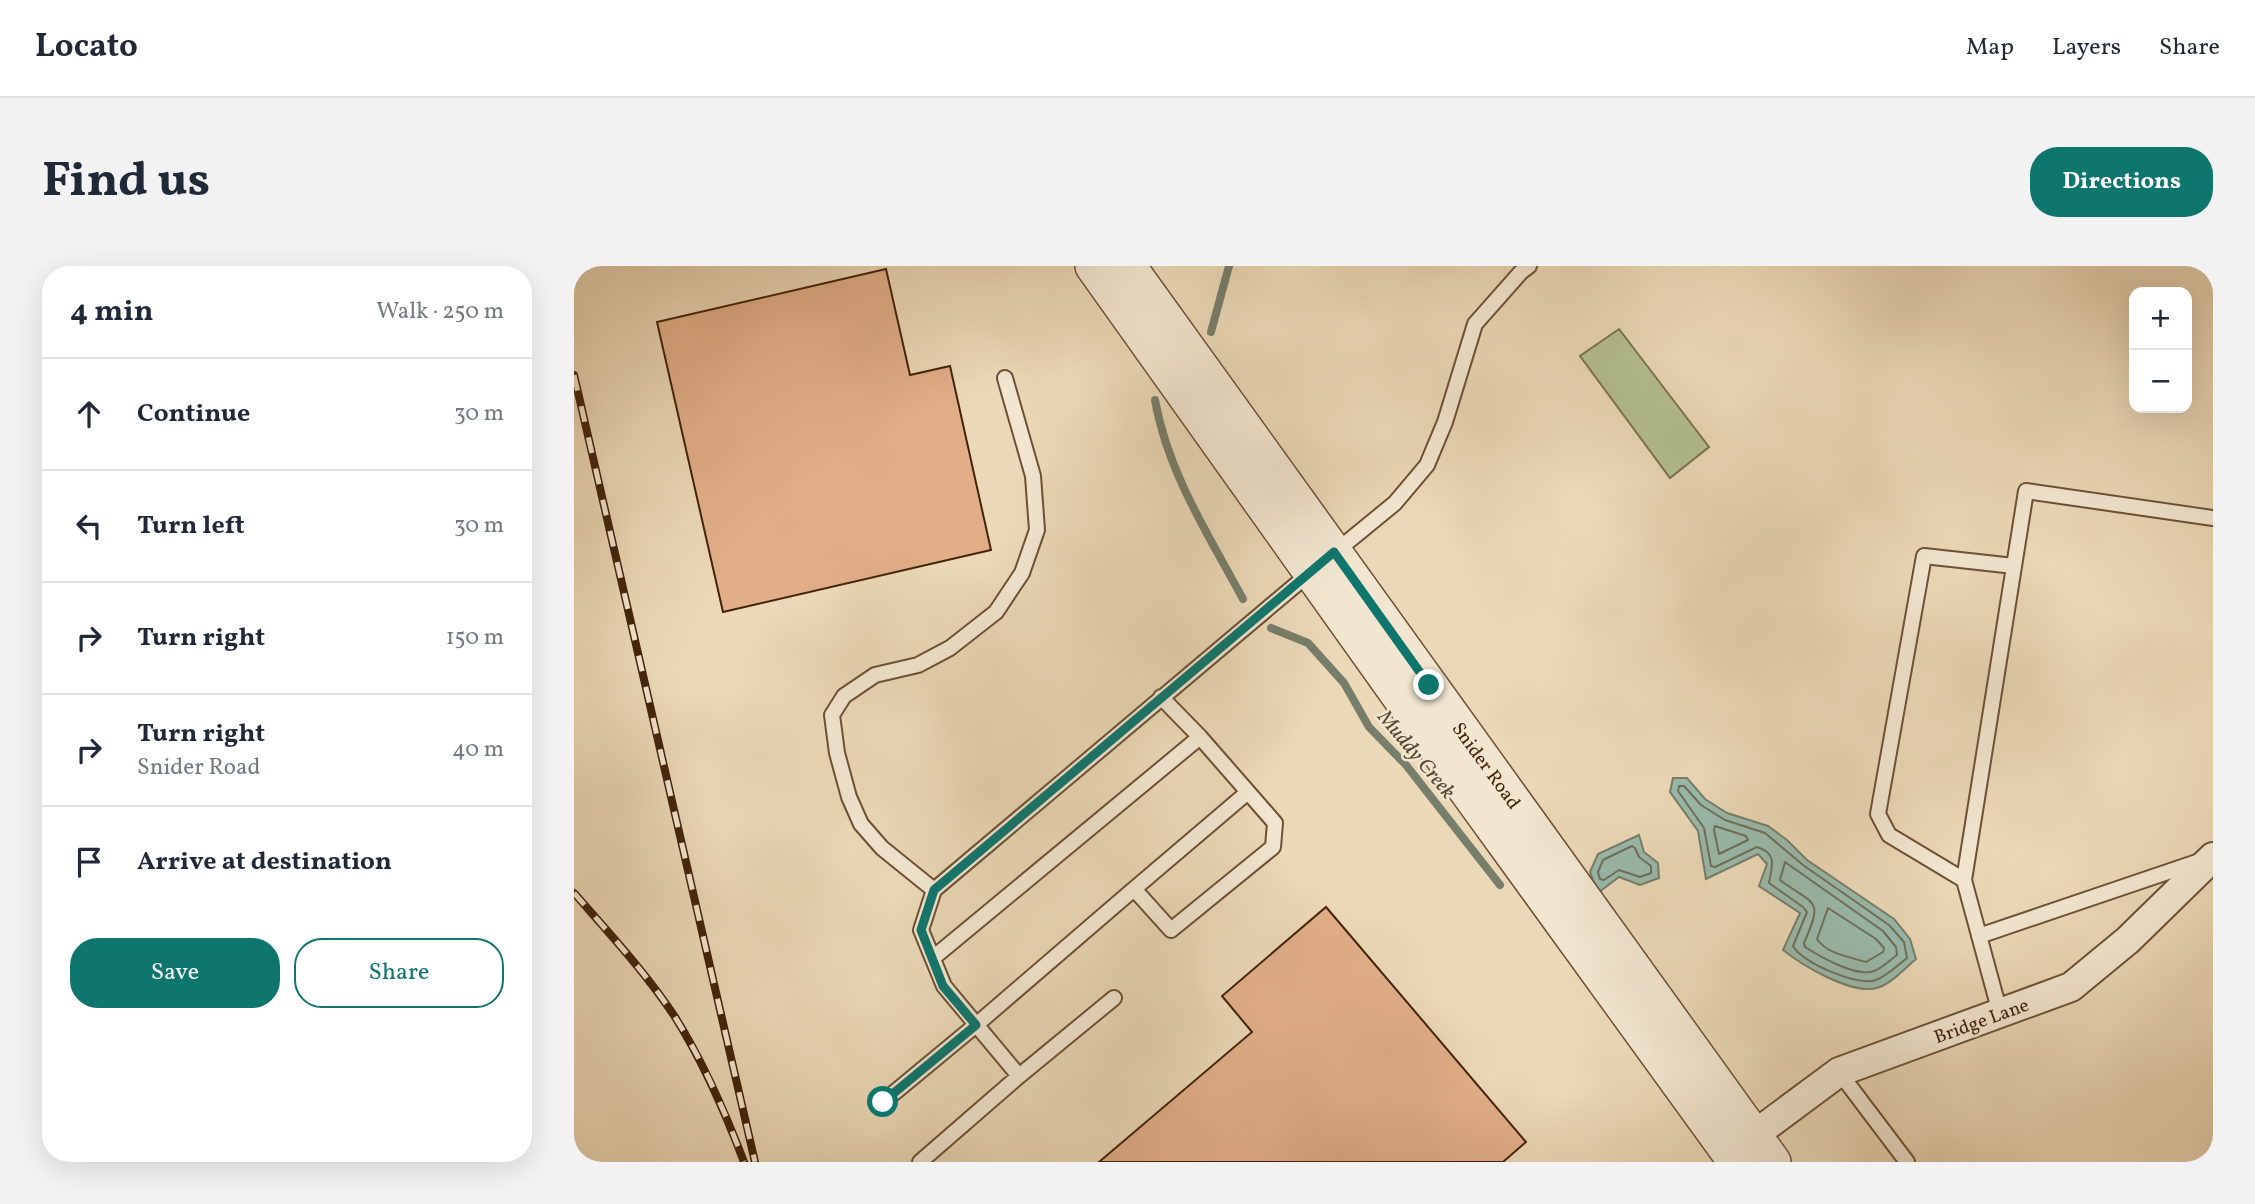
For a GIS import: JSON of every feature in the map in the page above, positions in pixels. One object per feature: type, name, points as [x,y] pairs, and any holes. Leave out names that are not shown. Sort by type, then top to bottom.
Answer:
[{"type":"street","name":"Snider Road","points":[[1093,266],[1323,562]]},
{"type":"street","name":"Snider Road","points":[[1129,266],[1323,562],[1742,1155]]},
{"type":"street","name":"Bridge Lane","points":[[1742,1155],[1839,1072],[2071,987],[2128,940],[2213,857]]},
{"type":"lane","points":[[1019,1076],[943,986],[921,930],[934,890],[1395,503],[1427,465],[1445,422],[1475,324],[1529,266]]},
{"type":"lane","points":[[934,890],[883,848],[861,824],[849,797],[837,753],[832,715],[844,696],[875,675],[918,665],[950,648],[996,612],[1022,573],[1037,530],[1033,476],[1005,378]]},
{"type":"lane","points":[[2000,1013],[1964,880],[2026,491],[2213,518]]},
{"type":"lane","points":[[1964,880],[1889,835],[1878,814],[1924,556],[2014,566]]},
{"type":"lane","points":[[1134,889],[1171,930],[1273,846],[1275,823],[1161,697]]},
{"type":"lane","points":[[933,958],[1200,737]]},
{"type":"lane","points":[[883,1102],[1248,792]]},
{"type":"lane","points":[[1979,936],[2213,857]]},
{"type":"lane","points":[[920,1162],[1114,998]]},
{"type":"lane","points":[[1839,1072],[1907,1162]]},
{"type":"green space","points":[[1619,329],[1709,447],[1670,478],[1580,356]]},
{"type":"water","points":[[1673,778],[1687,778],[1705,799],[1727,813],[1768,826],[1807,860],[1894,919],[1910,939],[1916,959],[1887,983],[1866,989],[1827,977],[1783,950],[1800,913],[1759,886],[1767,864],[1758,854],[1706,879],[1698,831],[1670,792]]},
{"type":"water","points":[[1639,835],[1644,852],[1658,863],[1659,878],[1640,885],[1619,877],[1598,893],[1590,872],[1598,854]]},
{"type":"building","points":[[886,269],[910,375],[950,366],[991,550],[723,612],[657,322]]},
{"type":"building","points":[[1326,907],[1526,1142],[1503,1162],[1099,1162],[1252,1032],[1222,996]]},
{"type":"waterway","name":"Muddy Creek","points":[[1211,332],[1229,266]]},
{"type":"waterway","name":"Muddy Creek","points":[[1155,400],[1161,427],[1179,478],[1243,599]]},
{"type":"waterway","name":"Muddy Creek","points":[[1271,628],[1308,643],[1344,683],[1369,727],[1406,765],[1500,885]]},
{"type":"railway","points":[[574,375],[755,1162]]},
{"type":"railway","points":[[574,893],[640,969],[675,1017],[713,1088],[744,1162]]},
{"type":"route","points":[[883,1102],[976,1025],[943,986],[921,930],[934,890],[965,861],[1334,552],[1429,685]]}]
